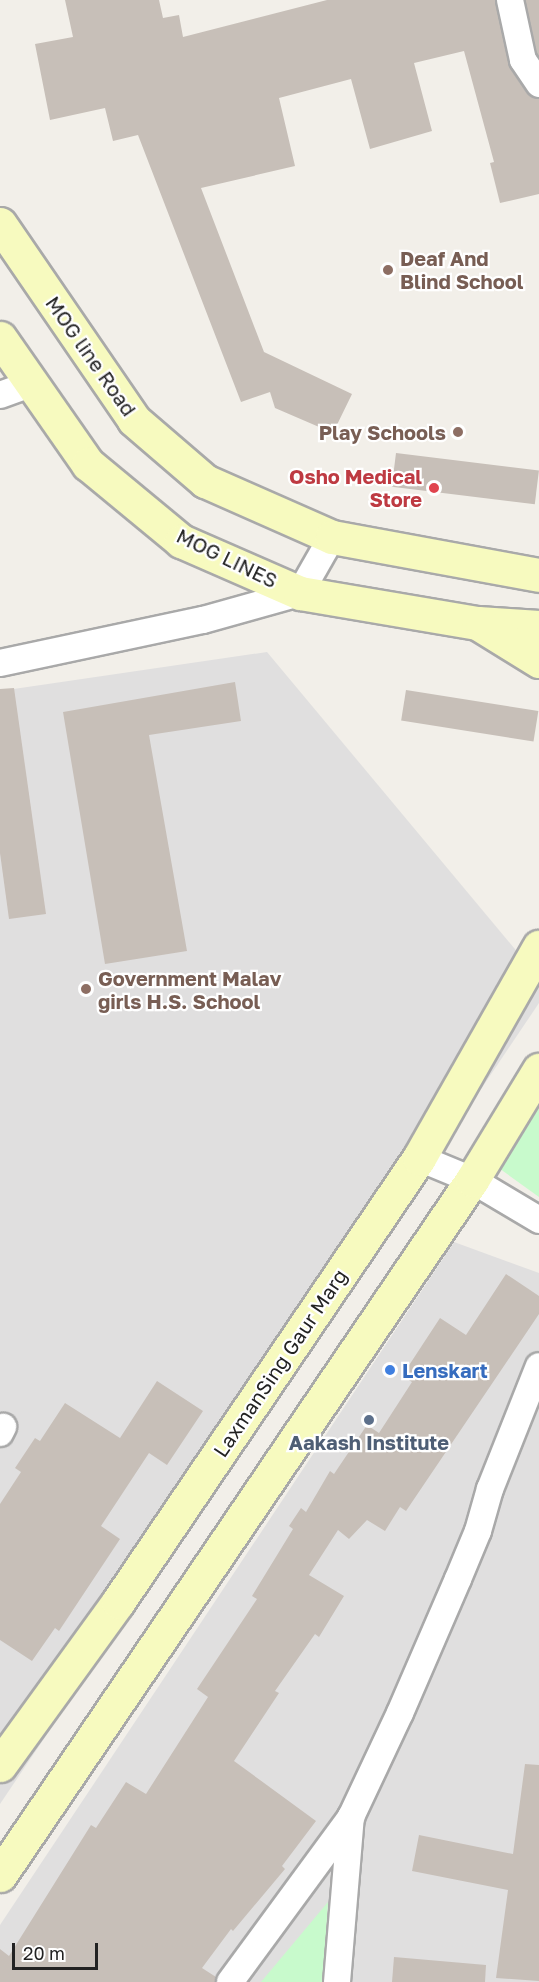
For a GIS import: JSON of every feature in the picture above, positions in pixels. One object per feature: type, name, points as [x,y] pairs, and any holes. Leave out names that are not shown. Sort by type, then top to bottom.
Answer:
[{"type":"main road","name":"MOG line Road","points":[[0,224],[134,420],[206,482],[332,537],[539,575]]},
{"type":"main road","name":"MOG LINES","points":[[0,338],[88,464],[181,540],[300,593],[478,623],[539,627]]},
{"type":"main road","points":[[478,623],[539,661]]},
{"type":"main road","name":"LaxmanSing Gaur Marg","points":[[1,1761],[118,1602],[419,1158],[539,947]]},
{"type":"main road","points":[[0,1875],[472,1180],[539,1070]]},
{"type":"street","points":[[510,0],[523,60],[539,84]]},
{"type":"street","points":[[0,395],[31,384]]},
{"type":"street","points":[[0,663],[203,620],[300,593],[332,537]]},
{"type":"street","points":[[419,1158],[472,1180],[539,1220]]},
{"type":"street","points":[[230,1982],[351,1816],[400,1713],[474,1541],[490,1488],[539,1366]]},
{"type":"street","points":[[337,1982],[351,1816]]},
{"type":"shaded area","points":[[267,652],[539,978],[539,1003],[0,1804],[0,691]]},
{"type":"shaded area","points":[[454,1242],[539,1273],[539,1982],[0,1982],[0,1925]]},
{"type":"green space","points":[[539,1103],[539,1197],[496,1166]]},
{"type":"green space","points":[[328,1902],[323,1982],[261,1982]]},
{"type":"building","points":[[65,0],[159,0],[163,18],[179,15],[183,37],[327,0],[495,0],[510,68],[527,93],[539,99],[539,194],[500,203],[490,163],[494,162],[464,51],[414,63],[432,131],[370,149],[351,79],[279,98],[295,166],[201,188],[264,352],[352,394],[333,433],[275,408],[270,392],[241,402],[138,135],[113,141],[105,108],[50,120],[35,44],[73,37]]},
{"type":"building","points":[[525,0],[539,0],[539,57],[537,54]]},
{"type":"building","points":[[396,453],[539,471],[535,504],[392,487]]},
{"type":"building","points":[[235,682],[241,721],[149,735],[187,951],[105,964],[63,712]]},
{"type":"building","points":[[14,688],[46,914],[9,919],[0,853],[0,689]]},
{"type":"building","points":[[406,690],[538,711],[534,742],[401,721]]},
{"type":"building","points":[[506,1274],[539,1296],[539,1314],[406,1511],[400,1507],[385,1531],[367,1520],[349,1539],[338,1530],[309,1575],[344,1596],[319,1637],[315,1634],[275,1691],[279,1693],[234,1761],[316,1821],[282,1866],[285,1869],[233,1931],[231,1929],[202,1968],[216,1977],[215,1982],[0,1982],[0,1949],[9,1956],[91,1825],[96,1828],[126,1782],[146,1794],[208,1697],[197,1689],[257,1599],[252,1596],[293,1529],[289,1526],[301,1508],[306,1512],[330,1471],[334,1474],[367,1425],[379,1433],[412,1382],[402,1376],[440,1318],[466,1335]]},
{"type":"building","points":[[157,1381],[203,1411],[167,1465],[149,1453],[101,1526],[120,1539],[59,1631],[55,1628],[32,1661],[0,1640],[0,1504],[21,1472],[15,1468],[35,1438],[40,1441],[65,1403],[120,1438]]},
{"type":"building","points":[[525,1764],[539,1765],[539,1981],[496,1978],[508,1890],[412,1871],[419,1835],[513,1854]]},
{"type":"building","points":[[394,1957],[486,1965],[485,1982],[392,1982]]},
{"type":"place","name":"Deaf And Blind School","points":[[388,270]]},
{"type":"place","name":"Play Schools","points":[[458,432]]},
{"type":"place","name":"Osho Medical Store","points":[[434,488]]},
{"type":"place","name":"Government Malav girls H.S. School","points":[[86,989]]},
{"type":"place","name":"Lenskart","points":[[390,1370]]},
{"type":"place","name":"Aakash Institute","points":[[369,1420]]}]
